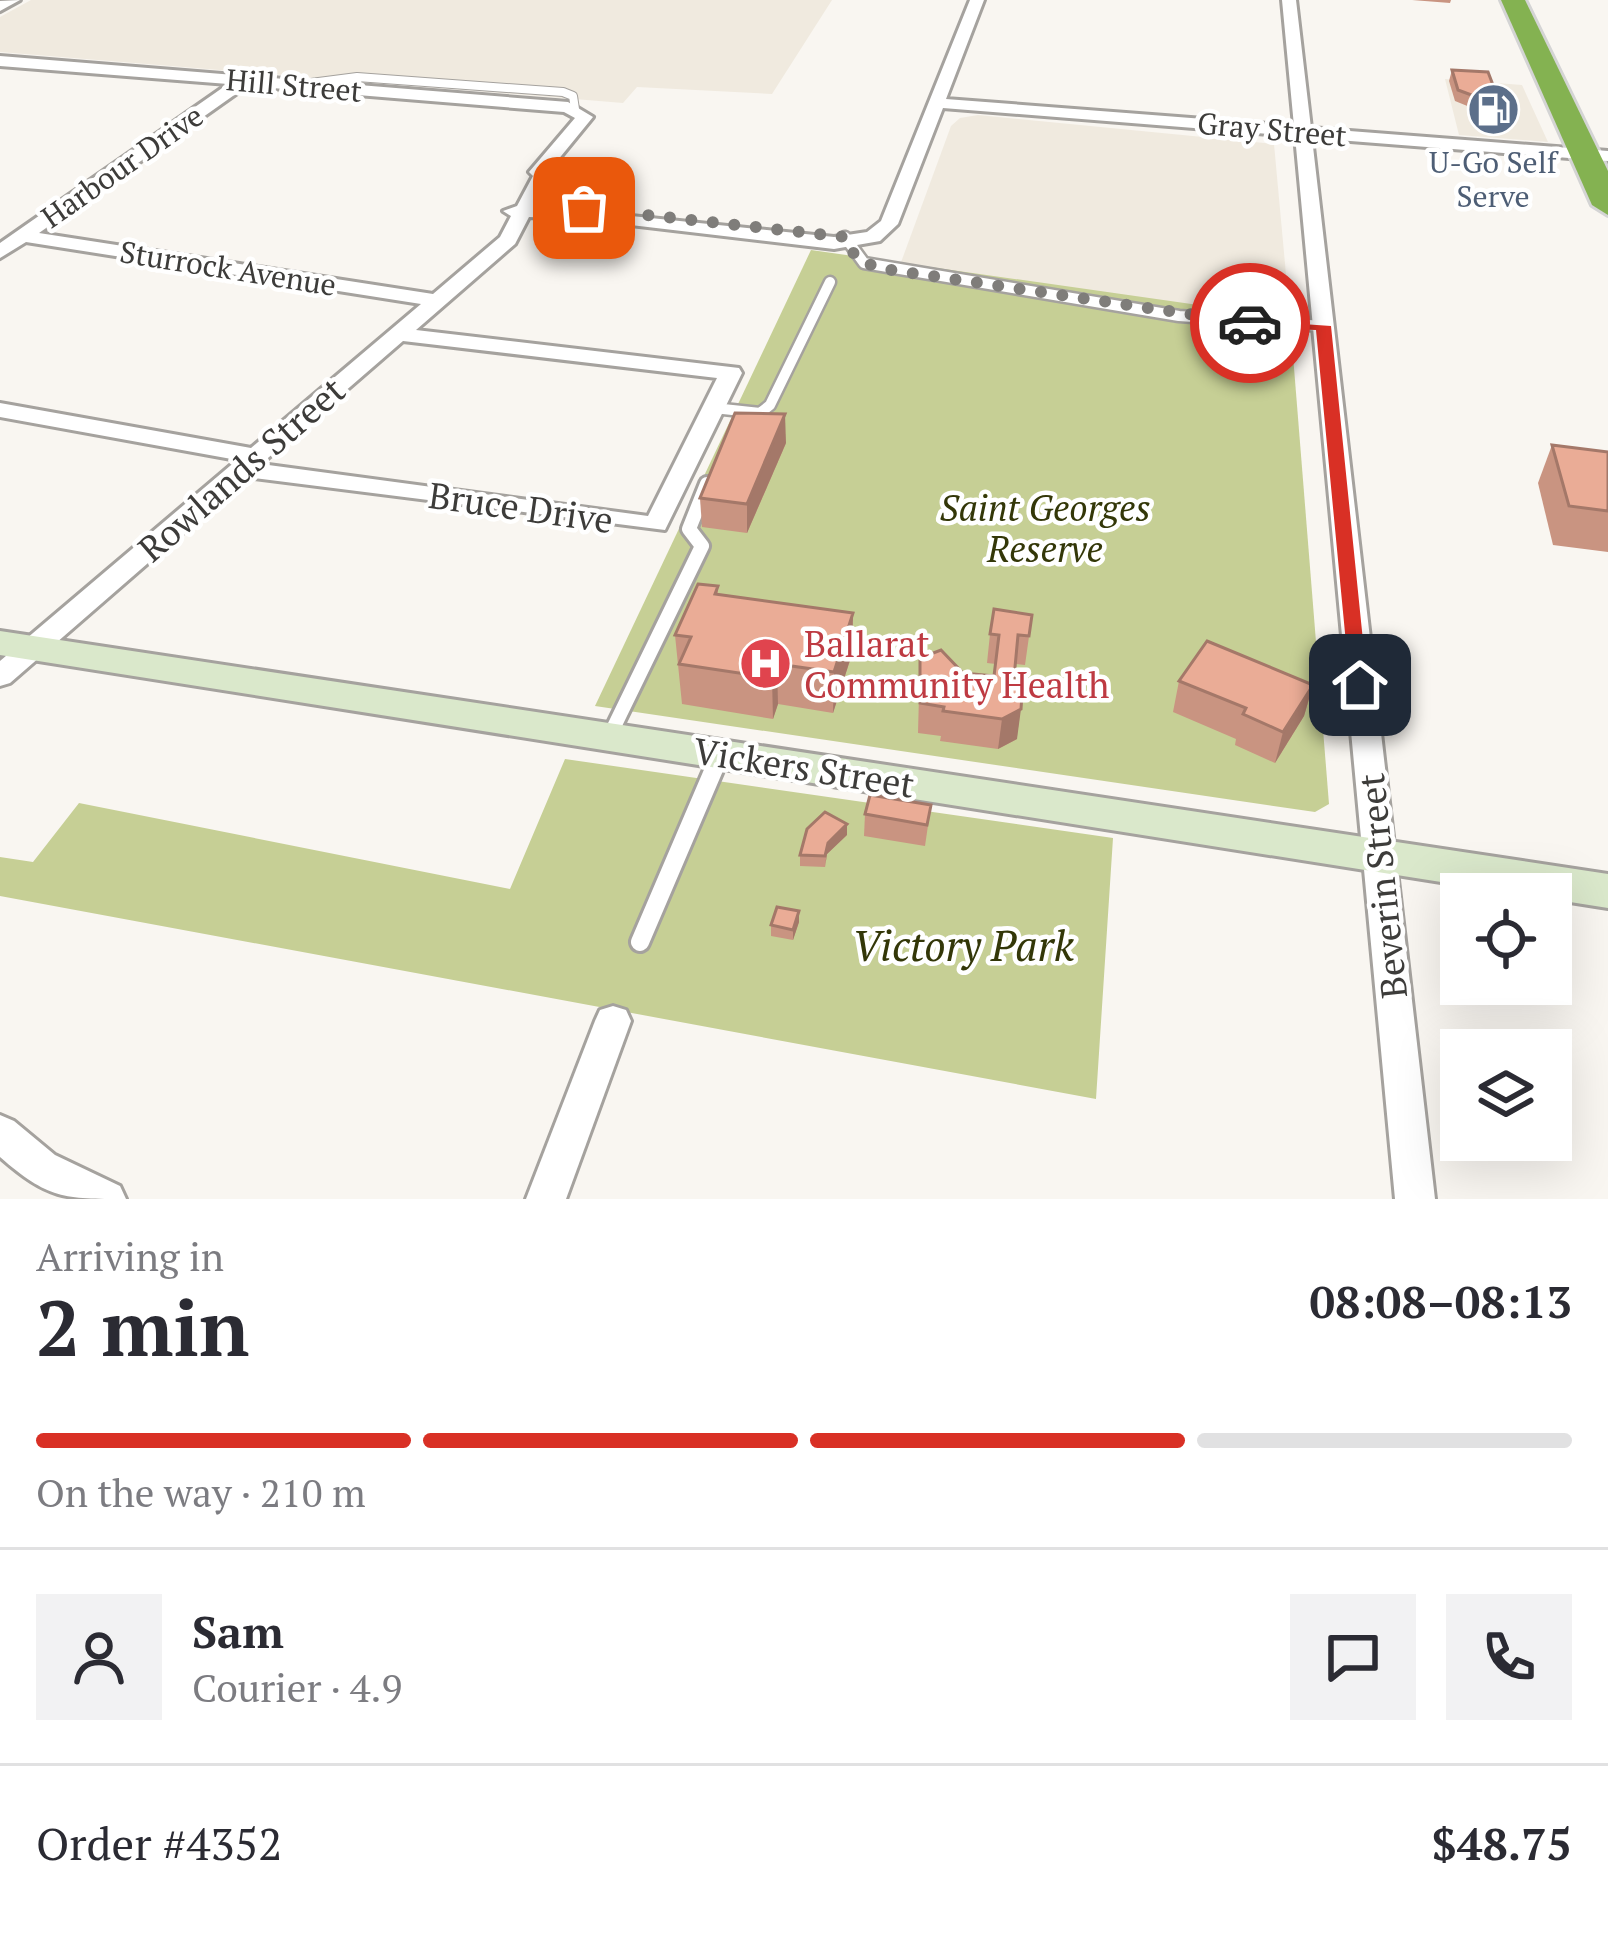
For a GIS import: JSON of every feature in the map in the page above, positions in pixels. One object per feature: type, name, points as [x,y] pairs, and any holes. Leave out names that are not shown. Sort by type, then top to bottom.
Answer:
[{"type":"highway","points":[[1513,0],[1597,158],[1608,205]]},
{"type":"highway","points":[[1540,0],[1590,97]]},
{"type":"street","points":[[0,7],[13,0]]},
{"type":"street","points":[[527,199],[847,240],[873,234],[894,209],[977,0]]},
{"type":"street","name":"Beverin Street","points":[[1288,0],[1415,1199]]},
{"type":"street","name":"Hill Street","points":[[0,61],[585,114]]},
{"type":"street","name":"Harbour Drive","points":[[0,252],[243,81]]},
{"type":"street","name":"Gray Street","points":[[936,103],[1597,158]]},
{"type":"street","name":"Rowlands Street","points":[[0,676],[16,646],[249,463],[481,261],[585,114]]},
{"type":"street","name":"Sturrock Avenue","points":[[22,236],[435,300]]},
{"type":"street","points":[[397,334],[731,373],[714,408]]},
{"type":"street","name":"Bruce Drive","points":[[249,463],[656,525],[714,408]]},
{"type":"street","points":[[0,410],[249,463]]},
{"type":"street","name":"Vickers Street","points":[[16,646],[1608,891]]},
{"type":"street","points":[[547,1199],[613,1021]]},
{"type":"street","points":[[0,1133],[41,1168],[106,1199]]},
{"type":"lane","points":[[847,240],[864,263],[919,276],[1208,320],[1323,326]]},
{"type":"lane","points":[[714,408],[750,412],[770,405],[830,282]]},
{"type":"lane","points":[[740,427],[752,419],[750,412]]},
{"type":"lane","points":[[609,737],[702,546],[689,529],[712,473]]},
{"type":"lane","points":[[640,942],[720,754]]},
{"type":"shaded area","points":[[31,0],[832,0],[772,94],[637,87],[623,103],[0,52],[0,17]]},
{"type":"shaded area","name":"U-Go Self Serve","points":[[1445,79],[1522,85],[1548,142],[1459,135]]},
{"type":"shaded area","points":[[978,115],[1274,144],[1290,318],[900,265],[951,126],[960,118]]},
{"type":"green space","name":"Saint Georges Reserve","points":[[811,250],[1290,318],[1329,804],[1315,812],[595,706]]},
{"type":"green space","name":"Victory Park","points":[[565,759],[1113,838],[1096,1099],[0,896],[0,857],[33,862],[79,803],[510,889]]},
{"type":"building","points":[[1452,70],[1488,72],[1501,106],[1458,90]]},
{"type":"building","points":[[735,413],[785,414],[747,504],[700,498]]},
{"type":"building","points":[[1552,445],[1608,452],[1608,511],[1569,506]]},
{"type":"building","points":[[698,584],[718,586],[715,594],[853,613],[834,672],[777,664],[772,678],[679,664],[691,637],[675,635]]},
{"type":"building","points":[[994,609],[1032,615],[1029,636],[1018,635],[1014,678],[1023,679],[1021,709],[1002,719],[920,703],[920,658],[941,650],[963,673],[994,676],[999,635],[990,634]]},
{"type":"building","points":[[1207,641],[1313,685],[1283,732],[1243,714],[1246,708],[1179,681]]},
{"type":"building","points":[[870,795],[931,805],[927,825],[865,814]]},
{"type":"building","points":[[825,812],[847,824],[828,843],[825,856],[800,855],[807,829]]},
{"type":"building","points":[[777,907],[799,911],[793,930],[771,925]]},
{"type":"way so far","points":[[584,208],[845,237],[856,258],[878,268],[1163,314],[1250,323]]},
{"type":"place","name":"U-Go Self Serve","points":[[1493,110]]},
{"type":"place","name":"Ballarat Community Health","points":[[765,664]]},
{"type":"route","points":[[1250,323],[1323,326],[1360,685]]}]
